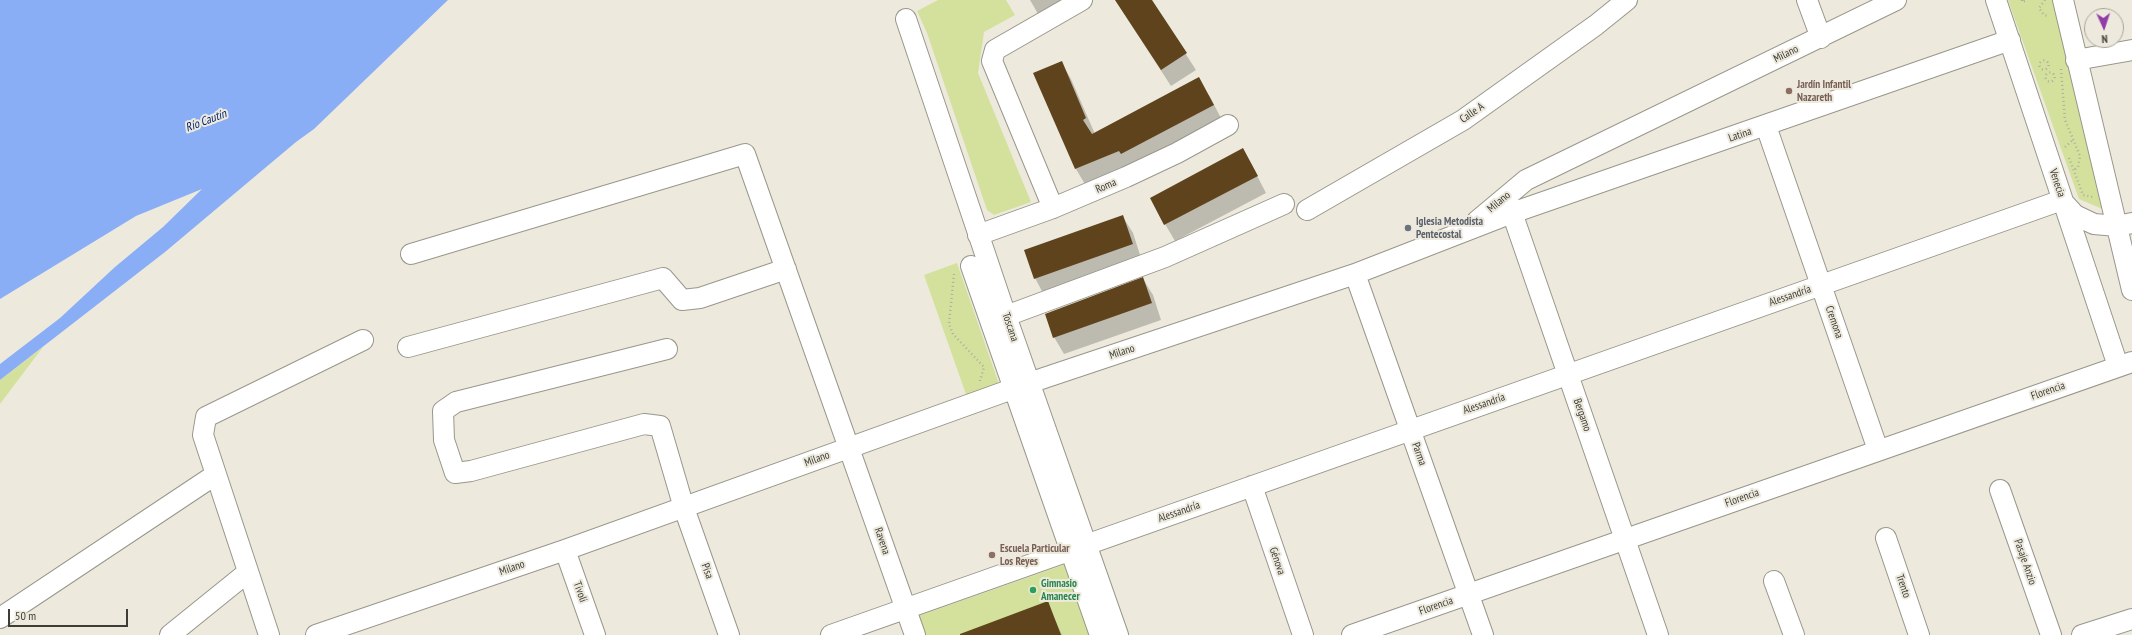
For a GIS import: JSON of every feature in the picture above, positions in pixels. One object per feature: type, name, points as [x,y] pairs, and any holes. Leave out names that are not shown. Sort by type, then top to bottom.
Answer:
[{"type":"street","points":[[1053,208],[992,61],[995,50],[1082,0]]},
{"type":"street","name":"Calle A","points":[[1307,210],[1463,120],[1596,25],[1627,0]]},
{"type":"street","points":[[1807,0],[1820,38]]},
{"type":"street","name":"Milano","points":[[316,635],[684,508],[850,446],[1021,386],[1355,274],[1470,228],[1509,204],[1526,180],[1896,0]]},
{"type":"street","name":"Venecia","points":[[1996,0],[2062,200],[2125,364]]},
{"type":"street","points":[[2057,8],[2069,62],[2124,225],[2132,290]]},
{"type":"street","name":"Toscana","points":[[906,19],[1006,316],[1021,386]]},
{"type":"street","name":"Latina","points":[[1509,204],[1766,126],[2010,40]]},
{"type":"street","points":[[2069,62],[2132,50]]},
{"type":"street","name":"Roma","points":[[978,235],[1053,208],[1126,178],[1171,156],[1228,124]]},
{"type":"street","name":"Cremona","points":[[1766,126],[1878,450]]},
{"type":"street","name":"Ravena","points":[[411,254],[745,154],[850,446],[915,635]]},
{"type":"street","points":[[2062,200],[2075,215],[2084,221],[2103,226],[2124,225]]},
{"type":"street","name":"Alessandría","points":[[831,635],[2062,200]]},
{"type":"street","points":[[1006,316],[1166,257],[1284,204]]},
{"type":"street","name":"Bergamo","points":[[1509,204],[1658,635]]},
{"type":"street","name":"Toscana","points":[[965,268],[1021,386],[1078,548],[1100,635]]},
{"type":"street","points":[[408,347],[662,278],[682,300],[700,298],[786,269]]},
{"type":"street","name":"Parma","points":[[1355,274],[1483,635]]},
{"type":"street","points":[[269,635],[203,435],[206,417],[363,340]]},
{"type":"street","name":"Pisa","points":[[667,349],[456,402],[443,411],[444,440],[455,473],[471,471],[644,424],[660,426],[684,508],[730,635]]},
{"type":"street","name":"Florencia","points":[[1352,635],[2125,364]]},
{"type":"street","points":[[0,618],[215,475]]},
{"type":"street","name":"Génova","points":[[1252,486],[1303,635]]},
{"type":"street","name":"Pasaje Anzio","points":[[2000,490],[2051,635]]},
{"type":"street","name":"Trento","points":[[1886,538],[1919,635]]},
{"type":"street","name":"Toscana","points":[[1078,548],[1118,635]]},
{"type":"street","name":"Tivoli","points":[[565,550],[595,635]]},
{"type":"street","points":[[170,635],[248,572]]},
{"type":"street","points":[[1774,581],[1794,635]]},
{"type":"street","points":[[2082,635],[2132,619]]},
{"type":"path","points":[[2022,0],[2022,2],[2027,0]]},
{"type":"path","points":[[2045,0],[2040,4],[2041,12],[2044,15],[2057,8]]},
{"type":"path","points":[[2034,59],[2038,70]]},
{"type":"path","points":[[2069,62],[2060,77],[2064,95],[2065,120],[2080,156],[2078,167],[2074,170]]},
{"type":"path","points":[[2041,79],[2045,78],[2048,72],[2047,69]]},
{"type":"path","points":[[2048,72],[2053,73],[2055,77]]},
{"type":"path","points":[[2045,78],[2050,82],[2055,77],[2060,77]]},
{"type":"path","points":[[2062,140],[2083,195],[2098,198]]},
{"type":"path","points":[[965,268],[954,273],[949,324],[953,334],[984,367],[979,383],[985,399]]},
{"type":"green space","points":[[938,0],[1006,0],[1015,15],[984,32],[978,73],[1031,202],[994,215],[987,210],[927,33],[917,11]]},
{"type":"green space","points":[[2008,0],[2067,0],[2107,211],[2079,199]]},
{"type":"green space","points":[[957,263],[999,384],[968,400],[924,275]]},
{"type":"green space","points":[[43,347],[0,404],[0,380]]},
{"type":"green space","name":"Gimnasio Amanecer","points":[[1066,564],[1091,635],[924,635],[918,616]]},
{"type":"water","name":"Río Cautín","points":[[0,0],[448,0],[314,129],[296,142],[165,252],[0,380],[0,364],[60,318],[115,267],[163,227],[202,189],[136,216],[0,299]]},
{"type":"building","points":[[1115,0],[1152,0],[1187,53],[1161,70]]},
{"type":"building","points":[[1062,61],[1086,118],[1083,120],[1092,134],[1199,77],[1214,105],[1121,154],[1119,151],[1075,169],[1033,73]]},
{"type":"building","points":[[1243,148],[1258,176],[1164,225],[1150,198]]},
{"type":"building","points":[[1123,215],[1133,244],[1034,279],[1024,250]]},
{"type":"building","points":[[1143,277],[1152,303],[1053,338],[1045,314]]},
{"type":"building","points":[[1048,601],[1061,635],[960,635],[960,634]]},
{"type":"place","name":"Jardín Infantil Nazareth","points":[[1789,91]]},
{"type":"place","name":"Iglesia Metodista Pentecostal","points":[[1408,228]]},
{"type":"place","name":"Escuela Particular Los Reyes","points":[[992,555]]},
{"type":"place","name":"Gimnasio Amanecer","points":[[1033,590]]}]
